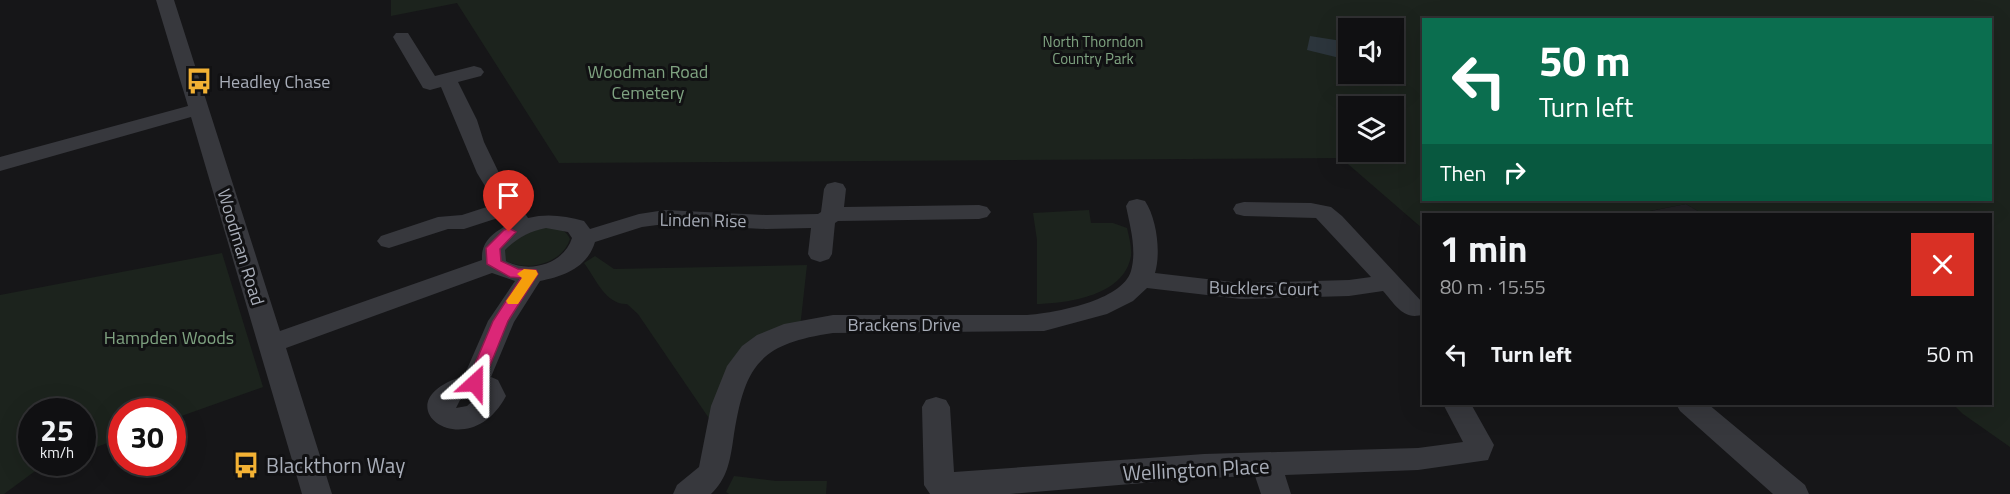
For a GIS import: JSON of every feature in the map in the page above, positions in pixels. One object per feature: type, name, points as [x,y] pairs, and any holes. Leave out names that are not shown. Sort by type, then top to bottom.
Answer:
[{"type":"street","points":[[166,2],[186,0]]},
{"type":"street","name":"Woodman Road","points":[[166,2],[317,494]]},
{"type":"street","points":[[402,37],[431,84],[467,120],[472,142],[488,173],[516,217]]},
{"type":"street","points":[[431,84],[474,72]]},
{"type":"street","points":[[0,165],[199,109]]},
{"type":"street","points":[[820,254],[835,189]]},
{"type":"street","points":[[1137,206],[1144,239],[1144,264],[1141,279]]},
{"type":"street","points":[[1244,209],[1323,212],[1414,309]]},
{"type":"street","name":"Linden Rise","points":[[584,238],[639,221],[665,217],[702,217],[766,222],[979,212]]},
{"type":"street","points":[[494,264],[493,248],[509,232],[516,217]]},
{"type":"street","points":[[270,344],[494,264],[515,274],[531,274],[557,267],[580,251],[584,238],[576,226],[564,222],[516,217],[446,222],[389,241]]},
{"type":"street","points":[[475,383],[501,321],[531,274]]},
{"type":"street","name":"Bucklers Court","points":[[1141,279],[1240,291],[1349,288],[1387,282]]},
{"type":"street","name":"Brackens Drive","points":[[688,494],[700,486],[715,469],[719,433],[736,370],[751,351],[782,334],[800,328],[833,324],[1042,322],[1077,316],[1098,309],[1123,297],[1141,279]]},
{"type":"street","name":"Wellington Place","points":[[936,407],[939,485],[999,488],[1204,466],[1418,459],[1478,452],[1479,445],[1458,405]]},
{"type":"street","points":[[1691,405],[1794,494]]},
{"type":"street","points":[[1266,465],[1276,494]]},
{"type":"shaded area","points":[[1310,36],[1338,40],[1338,58],[1307,50]]},
{"type":"shaded area","points":[[1686,204],[1701,213],[1641,213]]},
{"type":"green space","points":[[391,0],[2010,0],[2010,447],[1963,414],[1954,405],[1992,405],[1992,213],[1701,213],[1686,204],[1639,213],[1422,213],[1422,228],[1346,162],[1404,162],[1404,96],[1338,96],[1338,158],[559,163],[457,3],[391,16]]},
{"type":"green space","points":[[1089,210],[1091,223],[1113,223],[1127,228],[1131,256],[1126,270],[1118,280],[1093,295],[1064,302],[1037,304],[1037,240],[1033,213]]},
{"type":"green space","points":[[536,227],[556,228],[564,231],[570,239],[566,248],[551,260],[531,266],[503,259],[504,244]]},
{"type":"green space","name":"Hampden Woods","points":[[222,253],[263,387],[186,414],[186,398],[108,398],[108,443],[96,447],[96,398],[18,398],[18,476],[28,476],[4,494],[0,494],[0,295]]},
{"type":"green space","points":[[595,256],[614,269],[807,265],[800,328],[751,351],[719,433],[638,314],[627,304],[607,296],[597,283],[584,263]]},
{"type":"green space","points":[[734,476],[776,481],[827,481],[826,494],[729,494],[726,492]]},
{"type":"slow traffic","points":[[513,301],[531,274],[524,274]]},
{"type":"place","name":"Headley Chase","points":[[199,81]]},
{"type":"place","name":"Blackthorn Way","points":[[246,465]]},
{"type":"route","points":[[475,383],[501,321],[531,274],[515,274],[494,264],[493,248],[509,232]]},
{"type":"park label","name":"North Thorndon Country Park","points":[[1093,50]]},
{"type":"park label","name":"Woodman Road Cemetery","points":[[648,82]]}]
